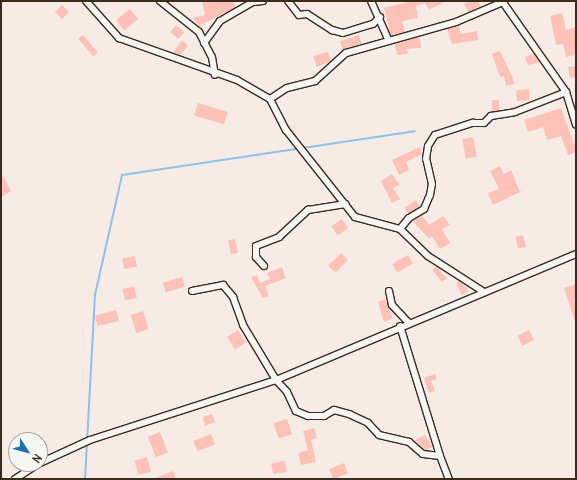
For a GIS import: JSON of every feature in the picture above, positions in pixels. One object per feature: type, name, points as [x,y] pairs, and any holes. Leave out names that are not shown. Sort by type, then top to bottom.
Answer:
[{"type":"street","points":[[86,1],[119,38],[215,75],[237,80],[270,99],[286,130],[355,217],[400,229],[428,256],[484,292]]},
{"type":"street","points":[[160,1],[199,32],[212,57],[215,75]]},
{"type":"street","points":[[204,43],[220,21],[253,2],[270,1]]},
{"type":"street","points":[[288,1],[299,15],[307,14],[332,30],[344,33],[373,24],[380,17]]},
{"type":"street","points":[[371,1],[380,17],[388,39]]},
{"type":"street","points":[[270,99],[287,88],[315,81],[346,53],[388,39],[456,22],[503,2],[566,92],[576,124]]},
{"type":"street","points":[[400,229],[409,218],[424,209],[430,195],[432,184],[426,158],[428,146],[435,135],[473,123],[484,123],[491,116],[515,112],[566,92]]},
{"type":"street","points":[[264,266],[256,257],[256,246],[279,237],[308,210],[346,204]]},
{"type":"street","points":[[48,459],[90,440],[276,380],[400,326],[576,254]]},
{"type":"street","points":[[192,291],[223,285],[276,380],[287,392],[296,411],[308,416],[324,416],[334,410],[368,424],[379,435],[409,442],[423,454],[440,456]]},
{"type":"street","points":[[389,291],[392,305],[409,323]]},
{"type":"street","points":[[400,326],[440,456],[449,479]]},
{"type":"street","points":[[15,479],[26,472]]},
{"type":"building","points":[[202,1],[232,1],[236,7],[199,26],[193,18],[205,15]]},
{"type":"building","points":[[412,1],[446,1],[429,10],[425,3],[416,6],[418,18],[402,21],[405,32],[391,35],[384,8]]},
{"type":"building","points":[[470,1],[478,1],[481,6],[468,12],[464,4]]},
{"type":"building","points":[[62,5],[69,12],[62,19],[55,12]]},
{"type":"building","points":[[130,9],[138,19],[124,30],[116,20]]},
{"type":"building","points":[[562,13],[566,30],[576,27],[576,55],[566,57],[563,44],[556,45],[550,16]]},
{"type":"building","points":[[176,25],[184,32],[178,39],[170,32]]},
{"type":"building","points":[[459,26],[461,34],[477,31],[478,40],[452,44],[447,29]]},
{"type":"building","points":[[83,35],[98,53],[93,56],[78,39]]},
{"type":"building","points":[[359,35],[362,44],[343,50],[340,41]]},
{"type":"building","points":[[420,37],[421,48],[407,49],[408,54],[397,55],[395,44]]},
{"type":"building","points":[[182,40],[188,46],[180,55],[174,52]]},
{"type":"building","points":[[500,51],[512,76],[514,84],[506,86],[504,76],[500,77],[492,54]]},
{"type":"building","points":[[328,52],[331,61],[317,67],[313,56]]},
{"type":"building","points":[[534,54],[540,62],[528,65],[525,57]]},
{"type":"building","points":[[576,66],[576,77],[570,78],[568,67]]},
{"type":"building","points":[[529,89],[530,100],[517,101],[516,90]]},
{"type":"building","points":[[492,100],[499,100],[499,111],[492,111]]},
{"type":"building","points":[[198,103],[228,112],[224,124],[194,115]]},
{"type":"building","points":[[561,108],[576,149],[576,152],[568,155],[561,136],[547,140],[543,127],[528,132],[524,120]]},
{"type":"building","points":[[473,137],[477,157],[466,159],[462,139]]},
{"type":"building","points":[[420,147],[422,154],[406,162],[409,170],[399,175],[392,160]]},
{"type":"building","points":[[500,166],[504,174],[511,170],[520,192],[493,205],[488,193],[499,189],[490,171]]},
{"type":"building","points":[[1,173],[11,191],[1,197]]},
{"type":"building","points":[[392,174],[399,185],[393,188],[400,199],[392,203],[381,181]]},
{"type":"building","points":[[416,200],[420,206],[408,214],[404,208]]},
{"type":"building","points":[[422,216],[429,225],[443,216],[450,225],[442,229],[450,243],[440,249],[432,236],[429,239],[413,221]]},
{"type":"building","points":[[342,219],[348,228],[337,235],[331,226]]},
{"type":"building","points":[[523,235],[526,247],[518,249],[515,237]]},
{"type":"building","points":[[235,239],[238,253],[231,254],[228,240]]},
{"type":"building","points":[[341,253],[348,260],[335,273],[328,266]]},
{"type":"building","points":[[408,255],[413,264],[397,272],[392,264]]},
{"type":"building","points":[[135,256],[137,267],[124,269],[122,258]]},
{"type":"building","points":[[282,267],[286,278],[265,286],[269,296],[263,298],[251,277],[257,275],[260,283],[270,279],[267,273]]},
{"type":"building","points":[[436,267],[447,278],[442,282],[432,270]]},
{"type":"building","points":[[182,277],[185,287],[166,292],[163,283]]},
{"type":"building","points":[[459,281],[468,291],[462,295],[456,284]]},
{"type":"building","points":[[576,284],[576,322],[575,322],[564,288]]},
{"type":"building","points":[[134,286],[137,298],[125,301],[122,289]]},
{"type":"building","points":[[385,299],[393,318],[384,322],[378,302]]},
{"type":"building","points":[[116,310],[119,321],[98,326],[95,316]]},
{"type":"building","points":[[143,311],[149,329],[137,333],[131,315]]},
{"type":"building","points":[[238,330],[246,343],[235,350],[227,337]]},
{"type":"building","points":[[529,330],[534,340],[522,346],[517,336]]},
{"type":"building","points":[[435,374],[437,379],[431,381],[435,391],[429,393],[424,378]]},
{"type":"building","points":[[212,414],[215,422],[205,426],[203,417]]},
{"type":"building","points":[[287,419],[292,434],[279,439],[274,423]]},
{"type":"building","points":[[314,428],[317,438],[311,440],[316,462],[301,465],[298,453],[308,450],[303,431]]},
{"type":"building","points":[[160,432],[168,453],[156,457],[148,437]]},
{"type":"building","points":[[211,434],[215,444],[198,451],[193,441]]},
{"type":"building","points":[[425,435],[432,447],[426,450],[415,440]]},
{"type":"building","points":[[147,457],[151,471],[139,475],[135,461]]},
{"type":"building","points":[[285,461],[287,472],[273,474],[271,463]]},
{"type":"building","points":[[344,463],[348,473],[333,479],[329,469]]},
{"type":"building","points":[[173,471],[176,479],[153,479]]},
{"type":"waterway","points":[[85,479],[95,295],[122,175],[415,131]]}]
